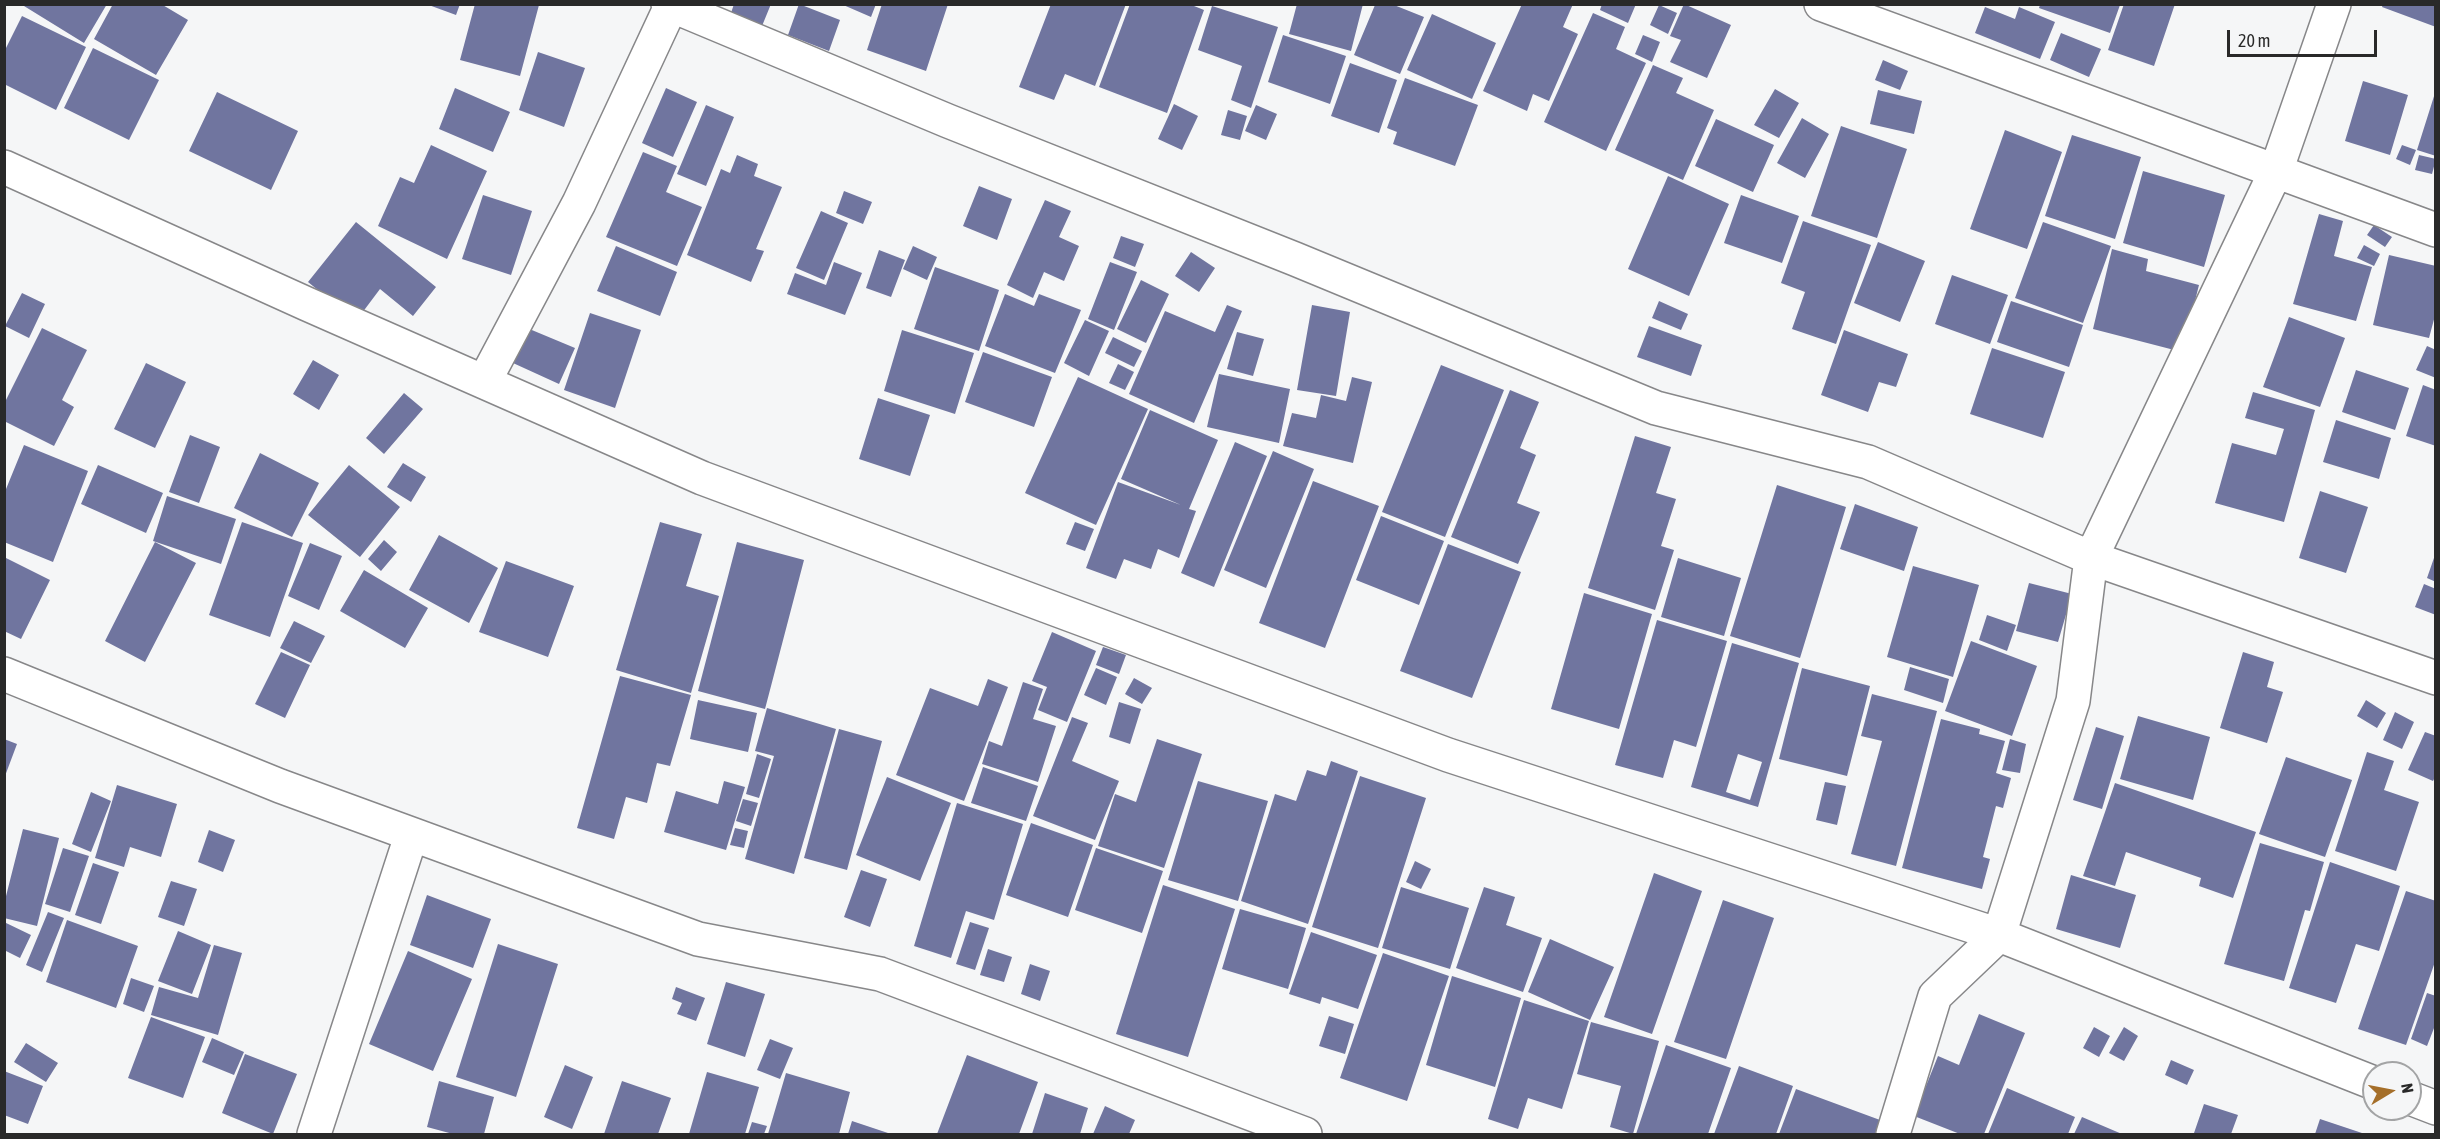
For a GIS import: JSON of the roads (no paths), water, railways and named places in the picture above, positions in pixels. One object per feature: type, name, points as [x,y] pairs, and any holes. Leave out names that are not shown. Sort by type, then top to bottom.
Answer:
[{"type":"street","points":[[1821,4],[2436,230]]},
{"type":"street","points":[[1893,1134],[1935,996],[1999,935],[2073,701],[2091,558],[2276,171],[2334,4]]},
{"type":"street","points":[[484,382],[579,203],[669,5],[948,122],[1295,259],[1656,408],[1868,462],[2091,558],[2436,678]]},
{"type":"street","points":[[4,167],[702,478],[1437,751],[1999,935],[2362,1078]]},
{"type":"street","points":[[4,674],[280,786],[411,836],[698,939],[880,974],[1305,1134]]},
{"type":"street","points":[[314,1134],[411,836]]}]
